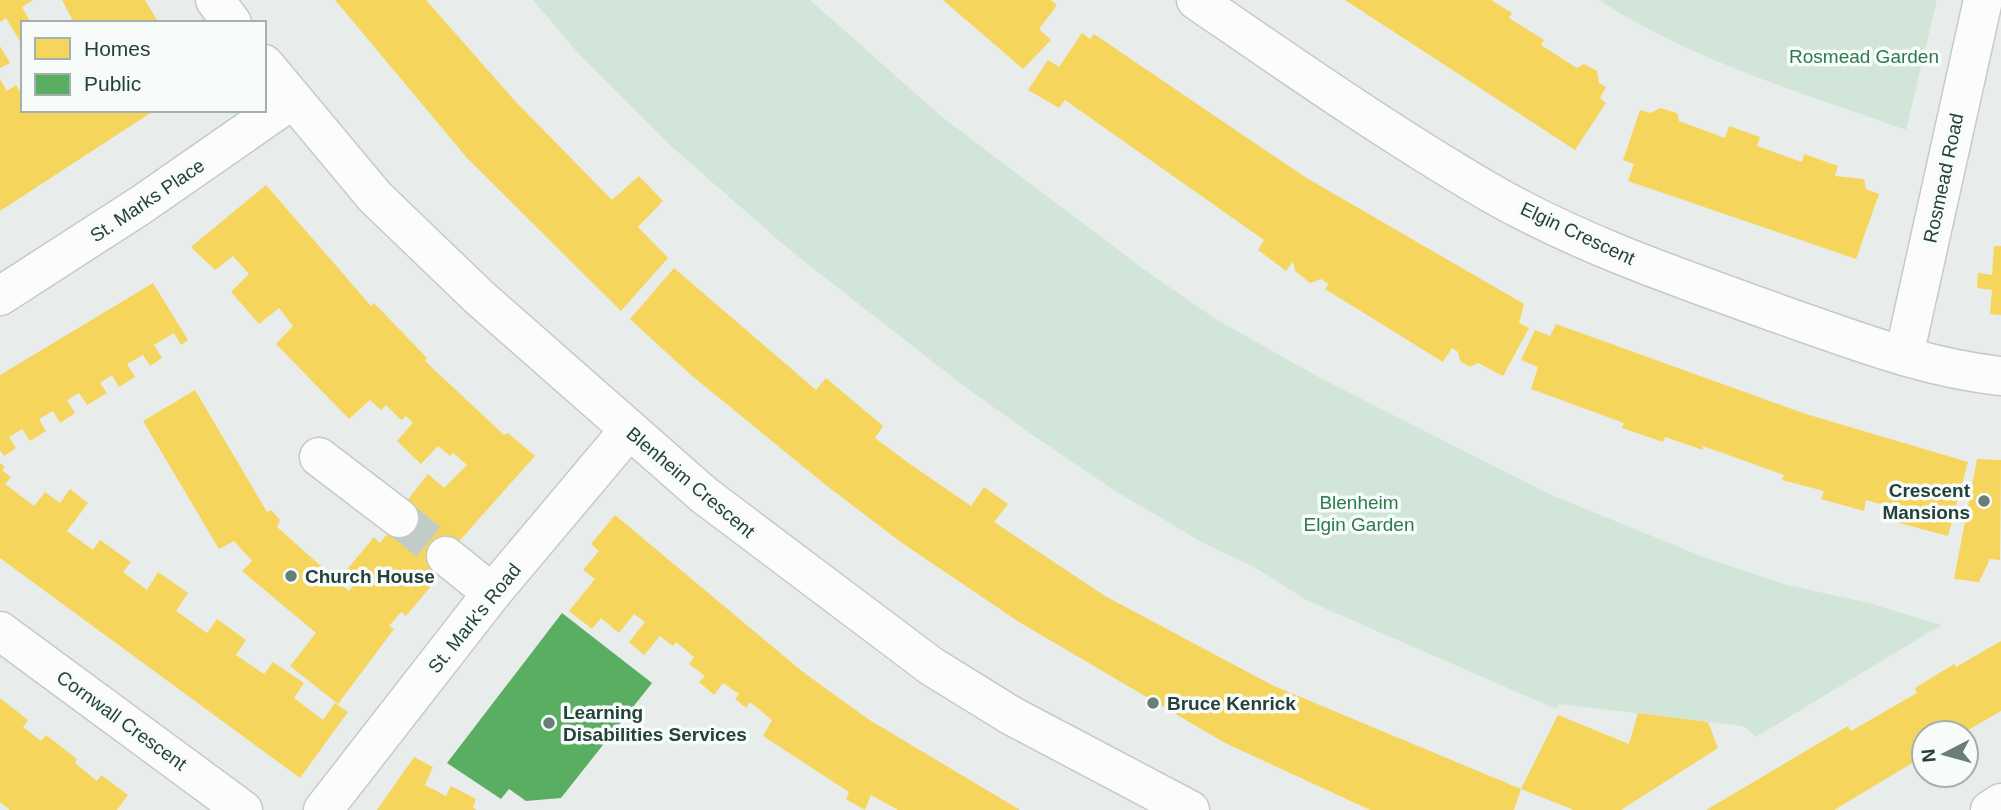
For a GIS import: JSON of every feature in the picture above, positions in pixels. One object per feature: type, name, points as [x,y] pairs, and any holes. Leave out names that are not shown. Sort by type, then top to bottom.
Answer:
[{"type":"street","points":[[215,0],[231,21]]},
{"type":"street","name":"Elgin Crescent","points":[[1196,0],[1399,136],[1502,198],[1644,264],[1904,356],[2001,376]]},
{"type":"street","name":"Rosmead Road","points":[[1904,356],[1983,0]]},
{"type":"street","name":"Blenheim Crescent","points":[[266,67],[375,197],[479,297],[704,495],[931,666],[1012,716],[1189,810]]},
{"type":"street","name":"St. Marks Place","points":[[0,296],[141,205],[292,100]]},
{"type":"street","name":"St. Mark's Road","points":[[323,810],[492,593],[629,430]]},
{"type":"street","points":[[319,457],[399,518]]},
{"type":"street","points":[[446,556],[492,593]]},
{"type":"street","name":"Cornwall Crescent","points":[[0,631],[243,810]]},
{"type":"street","points":[[1990,810],[2001,803]]},
{"type":"green space","name":"Blenheim Elgin Garden","points":[[533,0],[810,0],[941,116],[1142,268],[1214,318],[1322,379],[1551,495],[1706,558],[1787,585],[1869,603],[1941,625],[1756,737],[1745,727],[1735,725],[1559,704],[1556,709],[1308,601],[1254,567],[1205,544],[1112,489],[964,386],[792,252],[672,147],[577,52]]},
{"type":"green space","name":"Rosmead Garden","points":[[1599,0],[1937,0],[1906,130],[1788,89],[1710,58],[1635,22]]},
{"type":"building: Homes","points":[[0,0],[33,0],[22,7],[30,21],[21,21],[21,43],[6,18],[0,22]]},
{"type":"building: Homes","points":[[62,0],[145,0],[157,20],[68,21],[72,19]]},
{"type":"building: Homes","points":[[335,0],[426,0],[516,102],[612,200],[639,176],[663,201],[638,227],[668,258],[621,311],[468,159]]},
{"type":"building: Homes","points":[[943,0],[1051,0],[1057,5],[1039,29],[1051,40],[1023,69]]},
{"type":"building: Homes","points":[[1345,0],[1491,0],[1512,13],[1509,18],[1544,40],[1541,45],[1577,68],[1584,64],[1597,71],[1599,83],[1606,87],[1600,98],[1606,103],[1575,150]]},
{"type":"building: Homes","points":[[1082,33],[1090,39],[1094,34],[1305,177],[1524,304],[1519,323],[1529,328],[1503,376],[1478,363],[1470,367],[1460,361],[1458,352],[1452,348],[1443,362],[1325,289],[1329,284],[1321,279],[1310,283],[1295,271],[1293,261],[1286,271],[1258,250],[1264,240],[1065,100],[1059,108],[1028,90],[1048,60],[1059,67]]},
{"type":"building: Homes","points":[[0,46],[10,63],[0,68]]},
{"type":"building: Homes","points":[[0,79],[7,91],[16,85],[21,94],[21,112],[152,112],[0,211]]},
{"type":"building: Homes","points":[[1660,108],[1677,113],[1679,121],[1725,138],[1729,126],[1760,137],[1757,146],[1802,162],[1804,154],[1838,166],[1835,176],[1864,179],[1866,189],[1879,194],[1856,259],[1628,181],[1634,164],[1623,160],[1640,110],[1651,113]]},
{"type":"building: Homes","points":[[266,185],[371,306],[374,303],[427,358],[425,361],[504,435],[508,433],[535,456],[426,580],[432,585],[406,616],[401,612],[389,626],[394,629],[338,704],[290,666],[316,633],[242,571],[252,561],[234,541],[219,549],[143,421],[195,390],[267,512],[271,510],[280,520],[277,527],[349,591],[356,582],[344,573],[374,537],[380,543],[410,505],[406,502],[428,474],[444,488],[467,465],[453,453],[450,456],[438,446],[421,464],[397,441],[413,423],[406,416],[401,420],[386,405],[381,410],[370,400],[349,419],[276,344],[293,326],[279,308],[259,324],[231,292],[249,274],[233,256],[215,270],[191,247]]},
{"type":"building: Homes","points":[[1994,246],[2001,246],[2001,315],[1990,314],[1992,290],[1977,288],[1978,273],[1992,275]]},
{"type":"building: Homes","points":[[674,268],[816,390],[826,378],[883,426],[875,438],[910,464],[971,506],[984,487],[1008,504],[994,522],[1105,596],[1274,686],[1521,789],[1514,810],[1370,810],[1225,743],[1019,622],[902,543],[827,486],[691,375],[630,319]]},
{"type":"building: Homes","points":[[153,283],[188,340],[181,345],[174,333],[154,345],[162,358],[150,366],[143,355],[127,364],[135,377],[119,387],[112,375],[100,383],[107,393],[87,405],[79,393],[67,400],[75,413],[60,423],[53,411],[39,419],[46,431],[30,441],[22,429],[9,437],[16,448],[4,456],[0,450],[0,375]]},
{"type":"building: Homes","points":[[1556,324],[1806,414],[1968,462],[1948,536],[1899,523],[1902,510],[1866,500],[1864,511],[1821,499],[1824,491],[1782,480],[1784,475],[1703,446],[1703,450],[1665,437],[1663,442],[1622,428],[1624,423],[1531,389],[1538,367],[1521,360],[1535,330],[1550,336]]},
{"type":"building: Homes","name":"Crescent Mansions","points":[[1977,459],[2001,460],[2000,560],[1990,559],[1979,582],[1954,579]]},
{"type":"building: Homes","points":[[0,463],[5,467],[2,470],[11,477],[5,484],[34,506],[45,492],[60,503],[70,489],[88,503],[67,531],[93,550],[100,540],[131,562],[123,572],[147,590],[158,572],[188,593],[176,611],[207,633],[217,619],[246,640],[236,655],[264,674],[273,662],[304,683],[294,698],[323,720],[335,703],[348,712],[300,778],[0,558]]},
{"type":"building: Homes","points":[[615,515],[803,672],[868,719],[1020,810],[898,810],[871,795],[865,810],[846,799],[849,792],[763,736],[772,720],[750,702],[746,708],[735,699],[739,694],[723,683],[714,695],[699,682],[705,676],[689,664],[694,657],[676,642],[673,646],[660,636],[644,655],[629,642],[645,622],[634,614],[619,633],[601,618],[592,629],[569,611],[595,579],[583,570],[599,551],[591,544]]},
{"type":"building: Homes","points":[[2001,641],[2001,711],[1980,723],[1980,719],[1910,719],[1910,764],[1834,810],[1706,810],[1848,726],[1851,731],[1917,693],[1915,688],[1954,664],[1956,667]]},
{"type":"building: Homes","points":[[0,698],[28,720],[23,727],[41,741],[46,735],[77,759],[75,763],[97,781],[101,775],[128,795],[117,810],[10,810],[0,802]]},
{"type":"building: Homes","points":[[1638,713],[1708,722],[1718,748],[1621,810],[1574,810],[1521,789],[1558,715],[1629,744]]},
{"type":"building: Homes","points":[[414,757],[433,767],[425,785],[446,796],[451,786],[476,799],[473,808],[478,810],[377,810]]},
{"type":"building: Public","name":"Learning Disabilities Services","points":[[562,613],[652,683],[561,798],[526,801],[509,789],[501,799],[447,763]]},
{"type":"tunnel","points":[[399,518],[446,556]]},
{"type":"place","name":"Crescent Mansions","points":[[1984,501]]},
{"type":"place","name":"Church House","points":[[291,576]]},
{"type":"place","name":"Bruce Kenrick","points":[[1153,703]]},
{"type":"place","name":"Learning Disabilities Services","points":[[549,723]]}]
